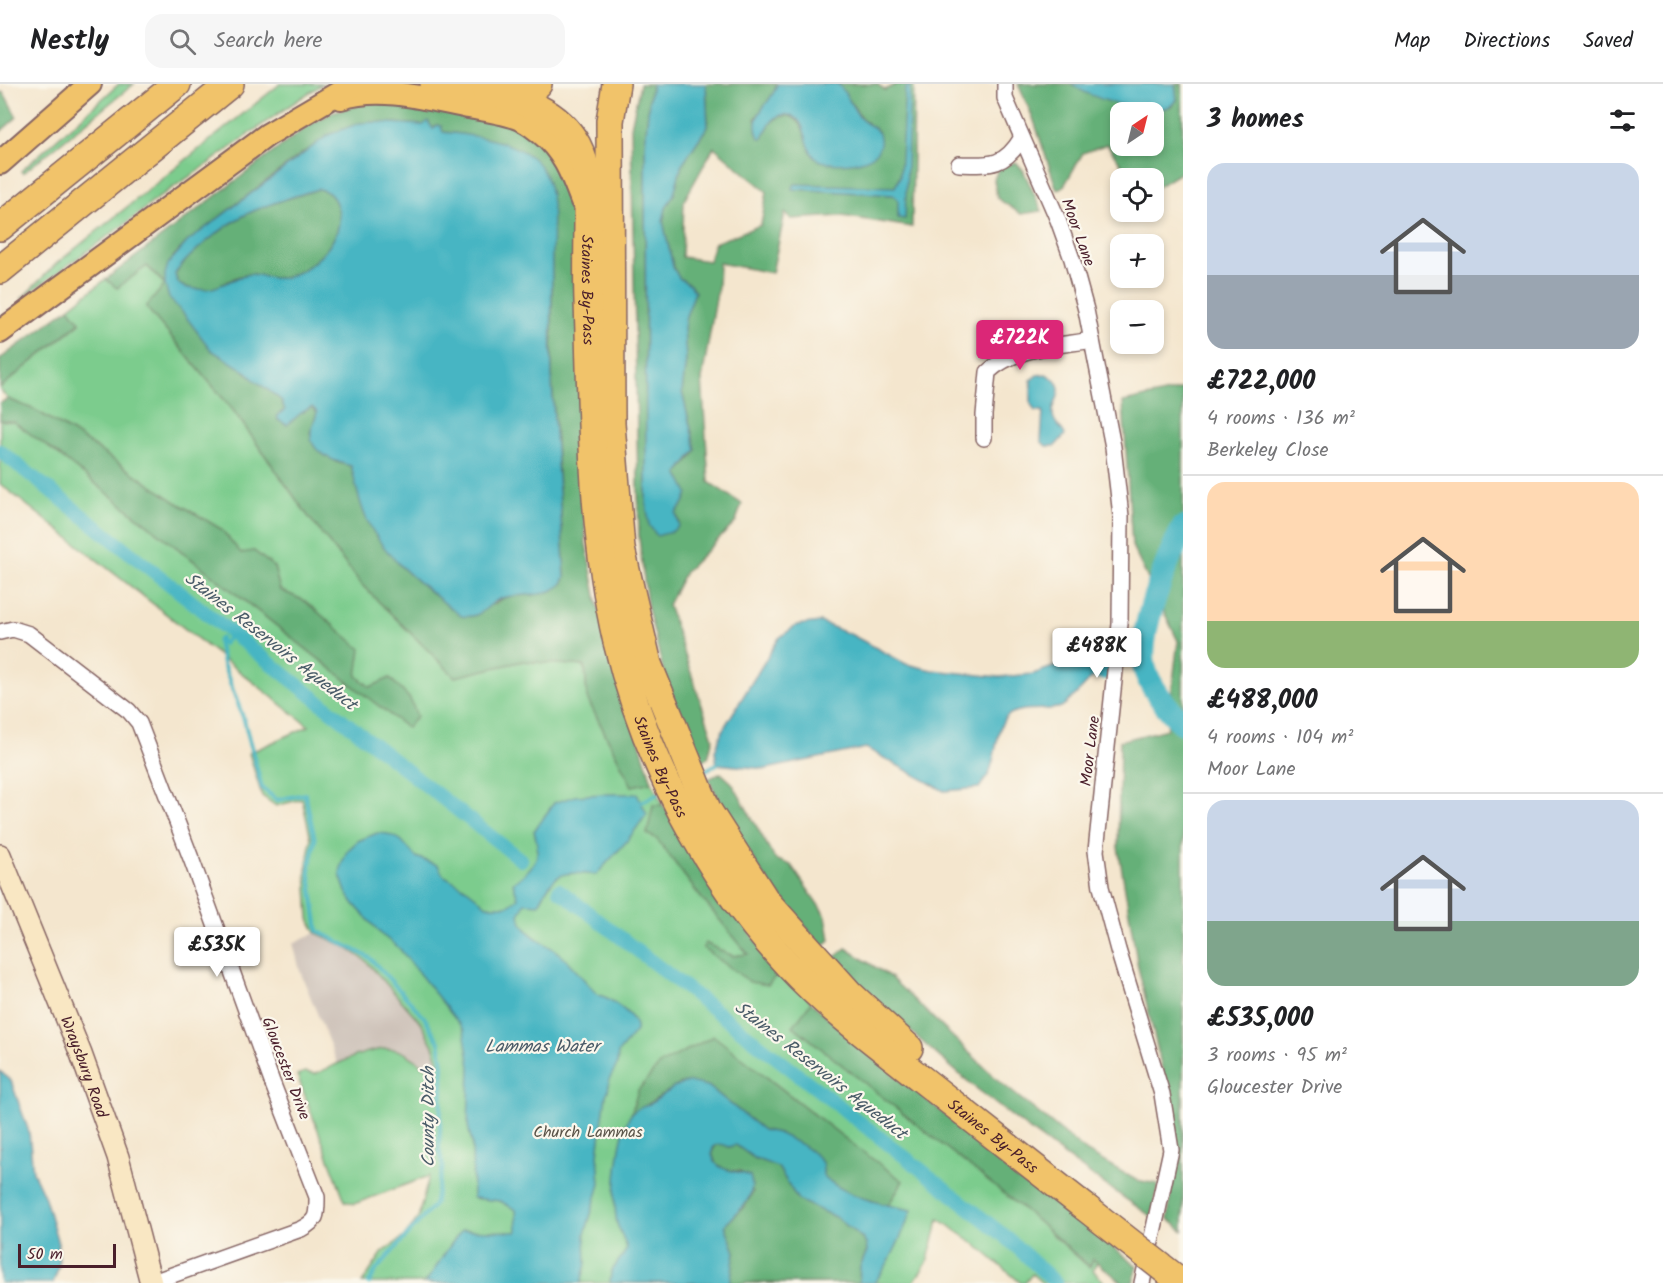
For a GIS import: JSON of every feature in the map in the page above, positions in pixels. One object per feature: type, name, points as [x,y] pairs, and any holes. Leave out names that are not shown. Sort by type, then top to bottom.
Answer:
[{"type":"highway","points":[[0,227],[177,84]]},
{"type":"highway","points":[[0,270],[230,84]]},
{"type":"highway","points":[[434,84],[486,91],[538,84]]},
{"type":"highway","name":"Staines By-Pass","points":[[616,84],[610,122],[611,413],[621,549],[648,664],[707,809],[766,901],[850,994],[915,1054],[1091,1202],[1182,1283]]},
{"type":"highway","name":"Staines By-Pass","points":[[486,91],[511,97],[540,109],[561,123],[577,145],[587,171],[590,193],[588,295],[597,524],[617,642],[647,739],[682,812],[722,880],[755,926],[790,966],[836,1011],[1091,1202],[1183,1261]]},
{"type":"main road","points":[[0,163],[90,84]]},
{"type":"main road","points":[[0,332],[267,135],[347,88],[359,84]]},
{"type":"main road","points":[[314,107],[349,96],[378,93],[430,100],[520,119],[552,142],[562,155],[577,183],[588,216]]},
{"type":"main road","name":"Wraysbury Road","points":[[0,855],[81,1054],[118,1157],[151,1283]]},
{"type":"street","name":"Moor Lane","points":[[1005,84],[1005,98],[1021,140],[1058,220],[1072,259],[1092,340],[1113,447],[1120,516],[1120,624],[1096,850],[1101,887],[1118,950],[1162,1094],[1171,1150],[1143,1283]]},
{"type":"street","points":[[959,164],[990,165],[1012,154],[1021,140]]},
{"type":"street","points":[[984,438],[988,372],[998,363],[1010,357],[1092,340]]},
{"type":"street","name":"Gloucester Drive","points":[[0,632],[13,629],[29,634],[129,711],[139,723],[317,1197],[317,1214],[312,1223],[301,1229],[151,1283]]},
{"type":"shaded area","points":[[316,933],[344,946],[366,961],[421,1023],[439,1063],[427,1068],[402,1053],[361,1054],[338,1065],[300,971],[293,943]]},
{"type":"green space","points":[[119,84],[134,84],[23,173],[21,171]]},
{"type":"green space","points":[[280,84],[323,84],[165,193],[21,299],[56,264]]},
{"type":"green space","points":[[640,84],[652,84],[645,145],[646,501],[679,522],[676,513],[684,503],[687,493],[678,473],[696,450],[682,392],[686,359],[684,328],[695,292],[690,285],[679,278],[673,266],[663,221],[666,208],[674,194],[682,164],[708,126],[706,84],[777,84],[774,93],[755,119],[763,138],[771,122],[780,117],[793,117],[802,127],[812,154],[878,131],[863,120],[838,84],[877,84],[885,90],[897,84],[914,84],[912,227],[842,216],[791,219],[785,213],[772,273],[719,263],[718,287],[702,379],[709,482],[742,504],[735,523],[685,572],[668,605],[713,738],[708,758],[700,761],[666,682],[647,604],[639,538],[631,127]],"holes":[[[714,147],[767,192],[761,225],[714,243],[709,261],[682,257],[684,201]],[[900,176],[898,199],[893,195],[792,188],[895,187]]]},
{"type":"green space","points":[[1018,84],[1072,84],[1113,102],[1110,102],[1110,148],[1107,144],[1083,153],[1064,186],[1057,190],[1033,118]]},
{"type":"green space","points":[[1175,84],[1182,84],[1183,171],[1164,183],[1164,168],[1124,168],[1115,156],[1164,156],[1164,109],[1177,100]]},
{"type":"green space","points":[[0,92],[4,93],[17,117],[0,132]]},
{"type":"green space","points":[[373,102],[427,107],[512,123],[542,144],[574,198],[578,240],[579,378],[586,544],[598,606],[652,782],[632,786],[587,698],[585,666],[523,661],[455,677],[363,586],[308,516],[233,410],[146,307],[165,284],[147,266],[117,288],[106,279],[309,125],[335,111]],"holes":[[[375,122],[423,125],[433,129],[437,125],[442,132],[501,143],[550,193],[552,380],[565,577],[563,584],[546,591],[506,597],[494,605],[366,517],[351,466],[336,462],[310,433],[317,413],[312,407],[287,425],[278,420],[285,410],[281,400],[252,378],[169,298],[173,257],[187,242],[304,152]]]},
{"type":"green space","points":[[1016,162],[1023,170],[1042,211],[1021,214],[997,198],[994,179],[999,168]]},
{"type":"green space","points":[[318,189],[328,192],[336,203],[339,218],[337,230],[324,252],[304,269],[281,278],[245,275],[205,291],[186,287],[178,282],[175,274],[188,258],[235,221],[260,208]]},
{"type":"green space","name":"Church Lammas","points":[[147,266],[165,285],[147,308],[233,410],[308,516],[363,586],[455,677],[523,661],[585,666],[587,698],[632,786],[652,782],[663,805],[647,833],[657,839],[699,895],[749,954],[733,956],[705,943],[703,948],[776,976],[780,969],[811,1002],[794,1026],[1027,1212],[1089,1267],[1093,1259],[1097,1262],[1093,1270],[1105,1283],[1042,1283],[1032,1274],[1025,1283],[1021,1283],[974,1243],[939,1219],[927,1263],[913,1283],[362,1283],[383,1252],[405,1236],[418,1218],[429,1176],[354,1204],[345,1201],[297,1075],[305,1072],[315,1074],[351,1058],[381,1049],[400,1051],[427,1068],[439,1063],[421,1023],[366,961],[344,946],[316,933],[309,919],[306,870],[311,839],[302,799],[276,806],[262,796],[249,753],[309,726],[0,484],[0,420],[14,422],[55,452],[407,728],[370,687],[356,676],[305,601],[280,590],[274,567],[254,551],[241,554],[221,529],[176,502],[72,432],[35,410],[8,399],[0,390],[80,323],[69,308],[106,279],[117,288]],"holes":[[[750,1064],[856,1147],[899,1187]]]},
{"type":"green space","points":[[69,308],[80,322],[0,388],[0,359]]},
{"type":"green space","points":[[1183,389],[1183,1231],[1168,1219],[1176,1128],[1138,967],[1118,847],[1120,741],[1167,729],[1178,641],[1132,546],[1123,402]]},
{"type":"green space","points":[[8,399],[35,410],[72,432],[176,502],[221,529],[241,553],[254,551],[274,567],[280,590],[305,601],[361,649],[357,676],[370,687],[390,678],[410,699],[417,716],[407,728],[55,452],[14,422],[0,420],[0,403]]},
{"type":"green space","points":[[721,773],[732,783],[775,859],[791,865],[826,916],[830,940],[822,947],[759,870],[708,779]]},
{"type":"green space","points":[[653,805],[663,805],[765,954],[776,976],[768,985],[750,982],[703,948],[705,943],[733,956],[748,954],[699,895],[657,839],[647,834]]},
{"type":"green space","points":[[846,948],[889,976],[1000,1082],[1087,1152],[1136,1180],[1158,1184],[1152,1217],[1016,1120],[934,1052],[833,959]]},
{"type":"green space","points":[[811,1002],[862,1049],[1137,1266],[1133,1283],[1123,1283],[1093,1259],[1090,1267],[1027,1212],[793,1026]]},
{"type":"green space","points":[[714,1036],[903,1181],[888,1206],[837,1186],[823,1175],[823,1164],[778,1133],[763,1130],[708,1086],[680,1084],[631,1115],[638,1090],[660,1064]]},
{"type":"green space","points":[[722,1143],[729,1147],[736,1145],[754,1158],[778,1167],[798,1200],[837,1218],[862,1238],[867,1251],[860,1267],[859,1283],[730,1283],[735,1252],[725,1225],[745,1206],[753,1192],[740,1171],[724,1169],[714,1160],[714,1148]]},
{"type":"water","points":[[652,84],[706,84],[708,126],[682,164],[674,194],[666,208],[663,221],[673,267],[679,278],[690,285],[695,292],[684,328],[686,359],[682,392],[696,450],[678,473],[688,493],[676,513],[679,526],[671,532],[657,536],[649,525],[646,501],[645,145]]},
{"type":"water","points":[[777,84],[838,84],[861,119],[879,134],[880,146],[875,153],[859,162],[838,164],[821,161],[811,152],[800,123],[788,115],[775,118],[763,138],[759,138],[756,130],[758,116]]},
{"type":"water","points":[[910,84],[905,219],[898,218],[898,199],[893,195],[792,189],[795,184],[895,187],[900,176],[905,89]]},
{"type":"water","points":[[1072,84],[1175,84],[1177,100],[1164,108],[1164,102],[1112,102]]},
{"type":"water","points":[[428,121],[433,129],[437,125],[441,126],[443,132],[497,141],[524,152],[542,169],[552,201],[552,381],[565,577],[555,589],[535,595],[502,598],[479,614],[468,617],[461,616],[408,573],[375,535],[364,514],[351,466],[324,455],[313,445],[311,431],[317,412],[312,407],[287,425],[278,420],[277,415],[285,410],[281,400],[247,372],[211,350],[169,298],[165,285],[168,264],[187,242],[328,135],[359,123],[423,125]],"holes":[[[318,189],[330,194],[336,203],[339,218],[337,230],[324,252],[304,269],[282,278],[248,274],[209,289],[181,286],[178,282],[175,274],[188,258],[235,221],[270,204]]]},
{"type":"water","points":[[1046,374],[1058,384],[1053,415],[1065,435],[1055,446],[1046,446],[1041,441],[1043,411],[1035,411],[1031,404],[1031,380],[1037,375]]},
{"type":"water","points":[[820,622],[852,635],[906,664],[932,670],[999,677],[1033,674],[1073,660],[1096,659],[1099,667],[1082,689],[1061,707],[1020,711],[1007,716],[1001,726],[989,773],[979,788],[944,791],[866,748],[766,769],[717,764],[715,751],[722,731],[779,638],[797,625]]},
{"type":"water","name":"Lammas Water","points":[[637,794],[647,814],[627,841],[596,875],[575,873],[555,879],[539,904],[525,903],[519,915],[531,933],[561,955],[596,993],[607,998],[631,1016],[636,1026],[636,1031],[618,1053],[617,1065],[610,1078],[606,1095],[598,1154],[600,1184],[585,1234],[586,1264],[581,1283],[425,1283],[462,1230],[517,1232],[516,1210],[500,1201],[473,1198],[472,1143],[468,1126],[470,1067],[464,1030],[399,948],[382,935],[353,903],[340,875],[341,866],[347,851],[358,841],[377,833],[388,834],[401,840],[416,857],[438,865],[443,875],[470,891],[487,906],[507,906],[518,898],[513,883],[527,872],[535,861],[537,848],[534,831],[554,803],[575,796]]},
{"type":"water","points":[[0,1071],[11,1081],[29,1132],[33,1172],[45,1198],[58,1243],[59,1266],[53,1283],[0,1283]]},
{"type":"water","points":[[689,1082],[708,1086],[763,1130],[778,1133],[802,1145],[817,1156],[823,1164],[823,1175],[841,1189],[877,1202],[912,1210],[891,1257],[874,1283],[859,1283],[860,1267],[867,1251],[862,1238],[837,1218],[798,1200],[778,1167],[754,1158],[736,1145],[729,1147],[718,1144],[712,1153],[715,1162],[722,1168],[750,1176],[752,1184],[746,1203],[725,1225],[735,1252],[730,1283],[610,1283],[611,1272],[627,1249],[617,1223],[615,1199],[617,1166],[627,1122],[636,1109],[650,1104],[674,1087]]},
{"type":"waterway","name":"Staines Reservoirs Aqueduct","points":[[0,451],[521,860]]},
{"type":"waterway","points":[[1183,528],[1155,596],[1149,615],[1143,651],[1146,673],[1154,689],[1183,723]]},
{"type":"waterway","points":[[219,640],[224,644],[232,632]]},
{"type":"waterway","name":"County Ditch","points":[[221,638],[218,641],[223,664],[244,720],[262,788],[277,800],[305,794],[315,840],[309,869],[318,931],[370,958],[424,1017],[439,1042],[443,1064],[439,1149],[443,1167],[434,1205],[377,1269],[369,1283]]},
{"type":"waterway","points":[[1099,667],[1108,668]]},
{"type":"waterway","points":[[704,771],[717,764]]},
{"type":"waterway","points":[[642,802],[659,793]]},
{"type":"waterway","name":"Staines Reservoirs Aqueduct","points":[[559,890],[905,1157],[1007,1238],[1056,1283]]}]
